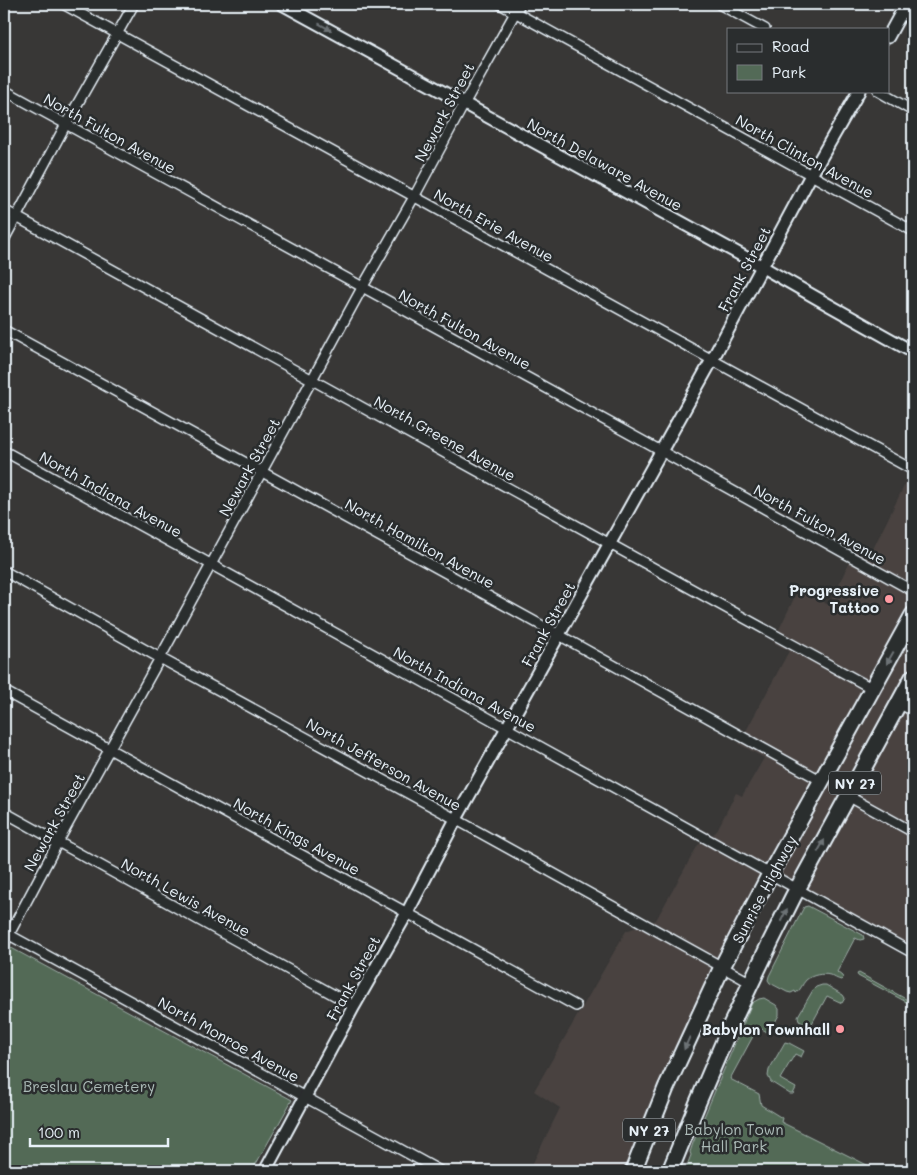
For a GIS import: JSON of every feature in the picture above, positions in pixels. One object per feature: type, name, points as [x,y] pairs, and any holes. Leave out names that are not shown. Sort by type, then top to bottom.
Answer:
[{"type":"highway","name":"Sunrise Highway","points":[[633,1171],[666,1088],[722,967],[770,874],[913,615]]},
{"type":"highway","name":"Sunrise Highway","points":[[670,1171],[710,1072],[797,889],[913,677]]},
{"type":"street","name":"North Erie Avenue","points":[[63,4],[913,470]]},
{"type":"street","points":[[4,240],[66,124],[134,4]]},
{"type":"street","name":"North Delaware Avenue","points":[[282,4],[762,266],[913,352]]},
{"type":"street","name":"North Clinton Avenue","points":[[500,4],[517,8],[913,231]]},
{"type":"street","points":[[719,4],[763,28]]},
{"type":"street","points":[[890,33],[906,4]]},
{"type":"street","name":"Newark Street","points":[[4,944],[6,933],[160,658],[517,8]]},
{"type":"street","name":"North Fulton Avenue","points":[[4,90],[661,451],[913,592]]},
{"type":"street","name":"Frank Street","points":[[265,1171],[354,1006],[407,913],[456,819],[712,360],[811,175],[858,92]]},
{"type":"street","points":[[880,92],[913,111]]},
{"type":"street","name":"North Greene Avenue","points":[[4,210],[873,689]]},
{"type":"street","name":"North Hamilton Avenue","points":[[4,330],[822,781]]},
{"type":"street","name":"North Indiana Avenue","points":[[4,451],[913,953]]},
{"type":"street","name":"North Jefferson Avenue","points":[[4,570],[160,658],[456,819],[751,983]]},
{"type":"street","name":"North Kings Avenue","points":[[4,691],[576,1006]]},
{"type":"street","points":[[899,703],[913,711]]},
{"type":"street","points":[[848,796],[913,832]]},
{"type":"street","name":"North Lewis Avenue","points":[[4,812],[354,1006]]},
{"type":"street","name":"North Monroe Avenue","points":[[6,933],[440,1171]]},
{"type":"shaded area","points":[[913,468],[913,953],[770,874],[633,1171],[529,1171],[560,1108],[534,1091],[626,931],[656,920],[698,845],[716,832],[736,793],[742,796],[764,758],[739,744],[789,651],[773,642],[798,590],[829,605],[855,550],[869,557]]},
{"type":"green space","points":[[808,906],[863,935],[864,939],[855,938],[837,972],[843,978],[841,980],[830,975],[817,975],[806,980],[796,993],[795,991],[791,993],[770,983],[768,980],[804,907]]},
{"type":"green space","name":"Breslau Cemetery","points":[[4,944],[292,1100],[252,1171],[4,1171]]},
{"type":"green space","points":[[859,973],[913,1003],[913,1005],[858,976],[857,974]]},
{"type":"green space","points":[[826,985],[845,998],[842,1003],[827,996],[810,1027],[799,1021],[798,1016],[813,990]]},
{"type":"green space","name":"Babylon Town Hall Park","points":[[764,998],[776,1005],[779,1009],[779,1015],[769,1033],[758,1027],[730,1079],[759,1094],[761,1105],[782,1118],[781,1122],[879,1171],[685,1171],[693,1143],[752,1003]]},
{"type":"green space","points":[[785,1042],[804,1051],[801,1057],[795,1054],[780,1079],[796,1088],[793,1094],[771,1082],[768,1076],[769,1070]]},
{"type":"place","name":"Progressive Tattoo","points":[[889,599]]},
{"type":"place","name":"Babylon Townhall","points":[[840,1029]]}]
